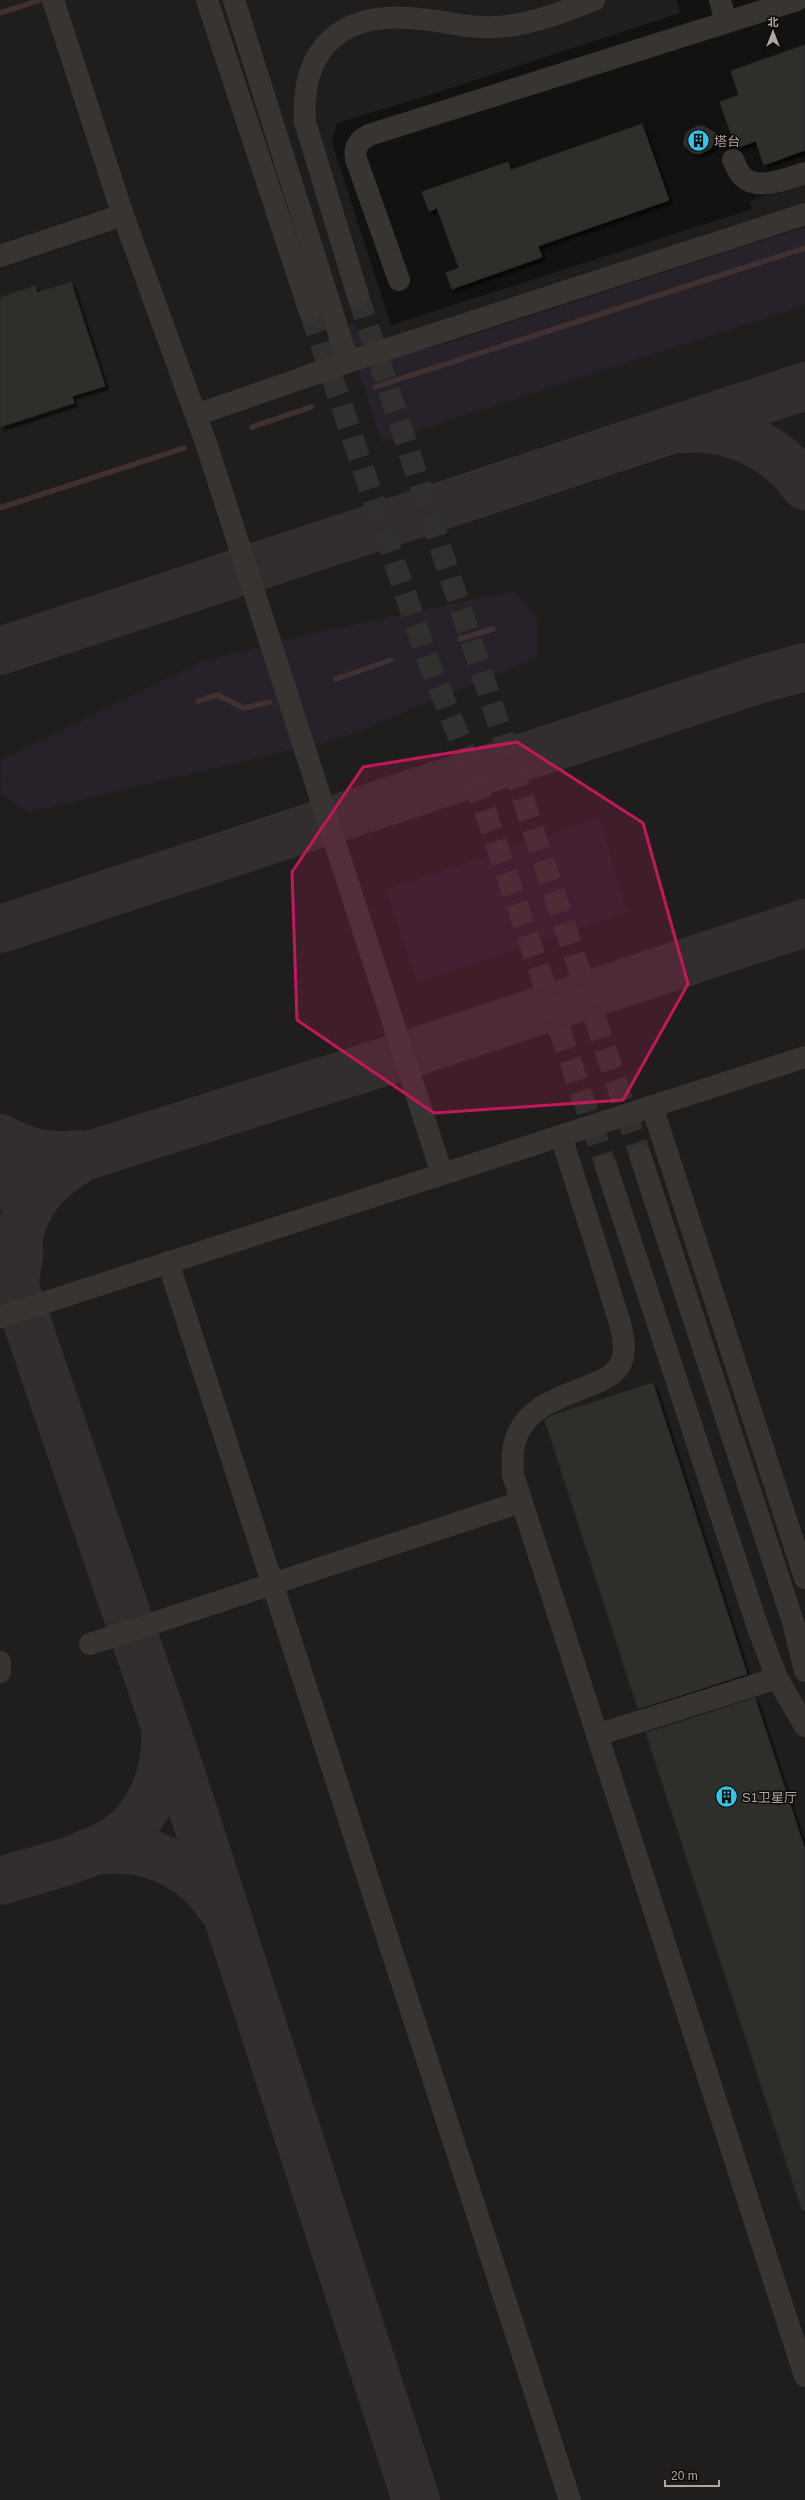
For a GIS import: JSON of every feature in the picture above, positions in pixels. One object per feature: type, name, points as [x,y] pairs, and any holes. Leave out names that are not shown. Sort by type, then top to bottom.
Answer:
[{"type":"lane","points":[[53,0],[123,215],[196,415],[382,981],[403,1056],[442,1174]]},
{"type":"lane","points":[[207,0],[310,312]]},
{"type":"lane","points":[[234,0],[348,362]]},
{"type":"lane","points":[[358,296],[305,122],[303,101],[307,78],[316,58],[330,40],[351,26],[373,18],[420,19],[474,26],[521,24],[557,14],[594,0]]},
{"type":"lane","points":[[720,0],[726,22]]},
{"type":"lane","points":[[399,280],[356,160],[354,152],[361,140],[369,135],[726,22],[773,3],[796,0]]},
{"type":"lane","points":[[733,160],[742,176],[751,182],[764,184],[805,173]]},
{"type":"lane","points":[[196,415],[348,362],[805,214]]},
{"type":"lane","points":[[0,256],[123,215]]},
{"type":"lane","points":[[0,1317],[805,1057]]},
{"type":"lane","points":[[652,1106],[805,1578]]},
{"type":"lane","points":[[561,1136],[614,1305],[624,1344],[624,1355],[620,1367],[605,1380],[559,1396],[524,1423],[514,1446],[513,1476],[805,2376]]},
{"type":"lane","points":[[640,1155],[793,1622],[805,1671]]},
{"type":"lane","points":[[606,1166],[758,1628],[777,1678],[805,1726]]},
{"type":"lane","points":[[168,1262],[570,2500]]},
{"type":"lane","points":[[90,1644],[521,1502]]},
{"type":"lane","points":[[0,1662],[0,1672]]},
{"type":"lane","points":[[597,1735],[777,1678]]},
{"type":"highlighted area","points":[[517,742],[643,823],[688,984],[623,1100],[434,1113],[297,1020],[292,872],[363,767]]},
{"type":"shaded area","points":[[0,0],[676,0],[680,13],[439,92],[337,123],[332,143],[391,325],[752,209],[750,201],[805,182],[805,2500],[0,2500]]},
{"type":"shaded area","points":[[805,227],[805,305],[382,442],[344,327],[351,323],[371,336],[389,344],[432,348]]},
{"type":"shaded area","points":[[513,591],[537,617],[537,658],[338,739],[28,812],[0,794],[2,760],[198,663],[319,632]]},
{"type":"shaded area","points":[[599,817],[627,912],[417,983],[386,890]]},
{"type":"building","points":[[805,45],[805,150],[764,165],[756,141],[736,148],[720,102],[739,95],[731,71]]},
{"type":"building","points":[[642,124],[669,200],[538,246],[542,257],[452,289],[446,273],[459,268],[437,208],[429,211],[422,192],[508,162],[511,170]]},
{"type":"building","name":"塔台","points":[[697,126],[703,126],[717,134],[711,148],[700,154],[693,153],[683,145],[686,133]]},
{"type":"building","points":[[71,282],[105,386],[72,396],[74,403],[0,427],[0,298],[35,286],[37,293]]},
{"type":"building","points":[[653,1383],[747,1674],[638,1709],[545,1420],[554,1415]]},
{"type":"building","points":[[755,1698],[805,1850],[805,2210],[802,2210],[646,1733]]},
{"type":"waterway","points":[[0,13],[41,0]]},
{"type":"waterway","points":[[375,387],[805,248]]},
{"type":"waterway","points":[[252,427],[311,407]]},
{"type":"waterway","points":[[0,508],[184,448]]},
{"type":"waterway","points":[[460,639],[493,629]]},
{"type":"waterway","points":[[336,679],[391,660]]},
{"type":"waterway","points":[[198,701],[217,695],[244,708],[270,702]]},
{"type":"taxiway","points":[[0,651],[805,386]]},
{"type":"taxiway","points":[[683,429],[718,431],[752,441],[781,460],[794,472],[805,486]]},
{"type":"taxiway","points":[[0,929],[761,679],[805,667]]},
{"type":"taxiway","points":[[0,1186],[73,1160],[409,1054],[805,923]]},
{"type":"taxiway","points":[[0,1138],[19,1147],[38,1153],[57,1155],[78,1154]]},
{"type":"taxiway","points":[[14,1284],[18,1267],[19,1238],[26,1215],[31,1205],[45,1186],[63,1170],[73,1164]]},
{"type":"taxiway","points":[[0,1243],[179,1767],[416,2500]]},
{"type":"taxiway","points":[[0,1881],[56,1865],[84,1855],[110,1843],[124,1834],[145,1810],[153,1795],[163,1764],[165,1732]]},
{"type":"taxiway","points":[[89,1852],[110,1850],[129,1851],[148,1854],[165,1860],[182,1869],[197,1880],[211,1894],[223,1910]]},
{"type":"tunnel","points":[[358,296],[640,1155]]},
{"type":"tunnel","points":[[310,312],[426,655],[466,755],[606,1166]]},
{"type":"place","name":"塔台","points":[[699,141]]},
{"type":"place","name":"S1卫星厅","points":[[727,1797]]}]
